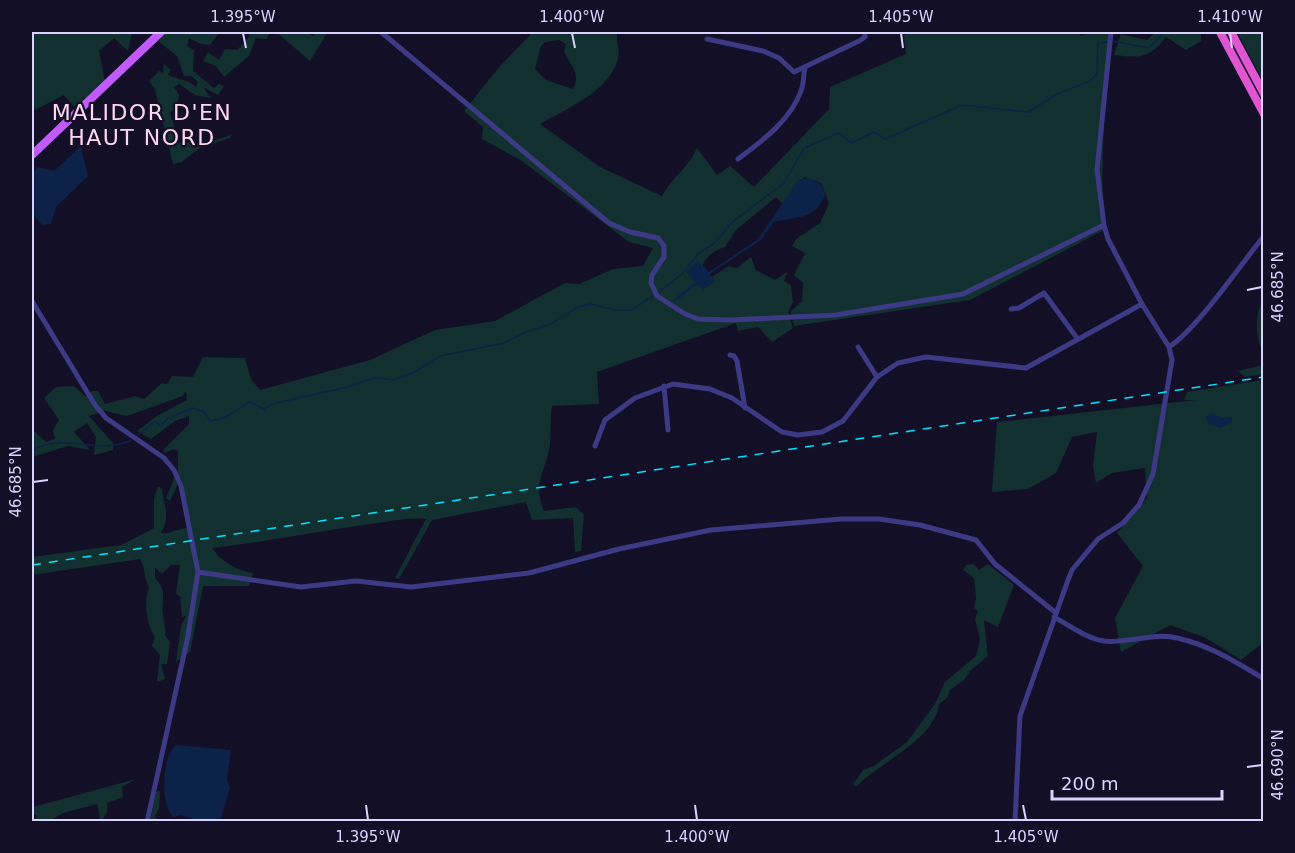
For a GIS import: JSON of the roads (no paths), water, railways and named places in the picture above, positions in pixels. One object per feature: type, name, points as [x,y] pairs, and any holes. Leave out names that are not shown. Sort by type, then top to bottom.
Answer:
[{"type":"highway","points":[[1220,32],[1263,114]]},
{"type":"highway","points":[[1231,32],[1263,94]]},
{"type":"main road","points":[[32,154],[161,32]]},
{"type":"street","points":[[381,32],[609,223],[630,232],[658,238],[664,246],[664,257],[652,276],[651,283],[656,293],[685,314],[712,320],[836,315],[963,294],[1104,225]]},
{"type":"street","points":[[707,39],[764,51],[779,58],[794,72],[865,37],[865,32]]},
{"type":"street","points":[[1015,822],[1017,731],[1023,704],[1072,570],[1098,539],[1127,519],[1147,491],[1153,474],[1172,366],[1169,347],[1142,304],[1108,239],[1104,225],[1098,170],[1111,34]]},
{"type":"street","points":[[738,159],[775,130],[787,115],[801,92],[805,68]]},
{"type":"street","points":[[1169,347],[1177,342],[1201,314],[1263,236]]},
{"type":"street","points":[[1011,309],[1019,308],[1044,293],[1077,338]]},
{"type":"street","points":[[32,301],[94,405],[106,418],[164,458],[174,470],[181,486],[198,572],[188,636],[147,822]]},
{"type":"street","points":[[595,446],[605,420],[635,398],[664,386],[689,385],[711,389],[782,432],[798,435],[822,432],[843,421],[877,377],[898,363],[926,357],[1026,368],[1142,304]]},
{"type":"street","points":[[858,347],[877,377]]},
{"type":"street","points":[[729,355],[734,356],[737,361],[745,408]]},
{"type":"street","points":[[664,386],[668,430]]},
{"type":"street","points":[[198,572],[301,587],[356,581],[400,587],[422,586],[529,573],[619,549],[711,530],[841,519],[899,522],[976,540],[995,564],[1055,615],[1094,639],[1106,641],[1158,636],[1176,637],[1227,656],[1263,679]]},
{"type":"water","points":[[81,146],[88,176],[56,207],[51,224],[42,225],[32,213],[32,173],[38,167],[54,171]]},
{"type":"water","points":[[799,179],[812,179],[823,186],[825,196],[815,210],[810,214],[774,222],[761,240],[710,274],[715,281],[703,290],[697,284],[675,302],[673,300],[695,282],[686,271],[698,261],[709,272],[758,239]]},
{"type":"water","points":[[1210,413],[1221,417],[1232,417],[1232,422],[1220,428],[1208,423],[1206,418]]},
{"type":"water","points":[[177,745],[231,750],[227,779],[230,788],[220,821],[199,821],[181,815],[174,817],[169,811],[164,792],[164,780],[168,758]]},
{"type":"waterway","points":[[1112,41],[1149,48],[1164,32]]},
{"type":"waterway","points":[[658,293],[683,273],[699,253],[715,243],[731,223],[784,183],[804,148],[839,133],[851,143],[874,132],[885,139],[962,105],[1028,112],[1057,94],[1090,81],[1097,74],[1098,43],[1107,42]]},
{"type":"waterway","points":[[136,437],[155,421],[161,426],[167,419],[193,408],[204,412],[210,421],[224,418],[250,402],[264,409],[272,404],[343,388],[374,378],[393,380],[415,372],[440,356],[504,343],[526,332],[551,324],[578,307],[590,304],[614,310],[631,310],[653,296]]},
{"type":"waterway","points":[[32,451],[44,445],[56,443],[106,446],[132,440]]},
{"type":"railway","points":[[32,565],[1264,377]]},
{"type":"district","name":"MALIDOR D'EN HAUT NORD","points":[[142,124]]}]
